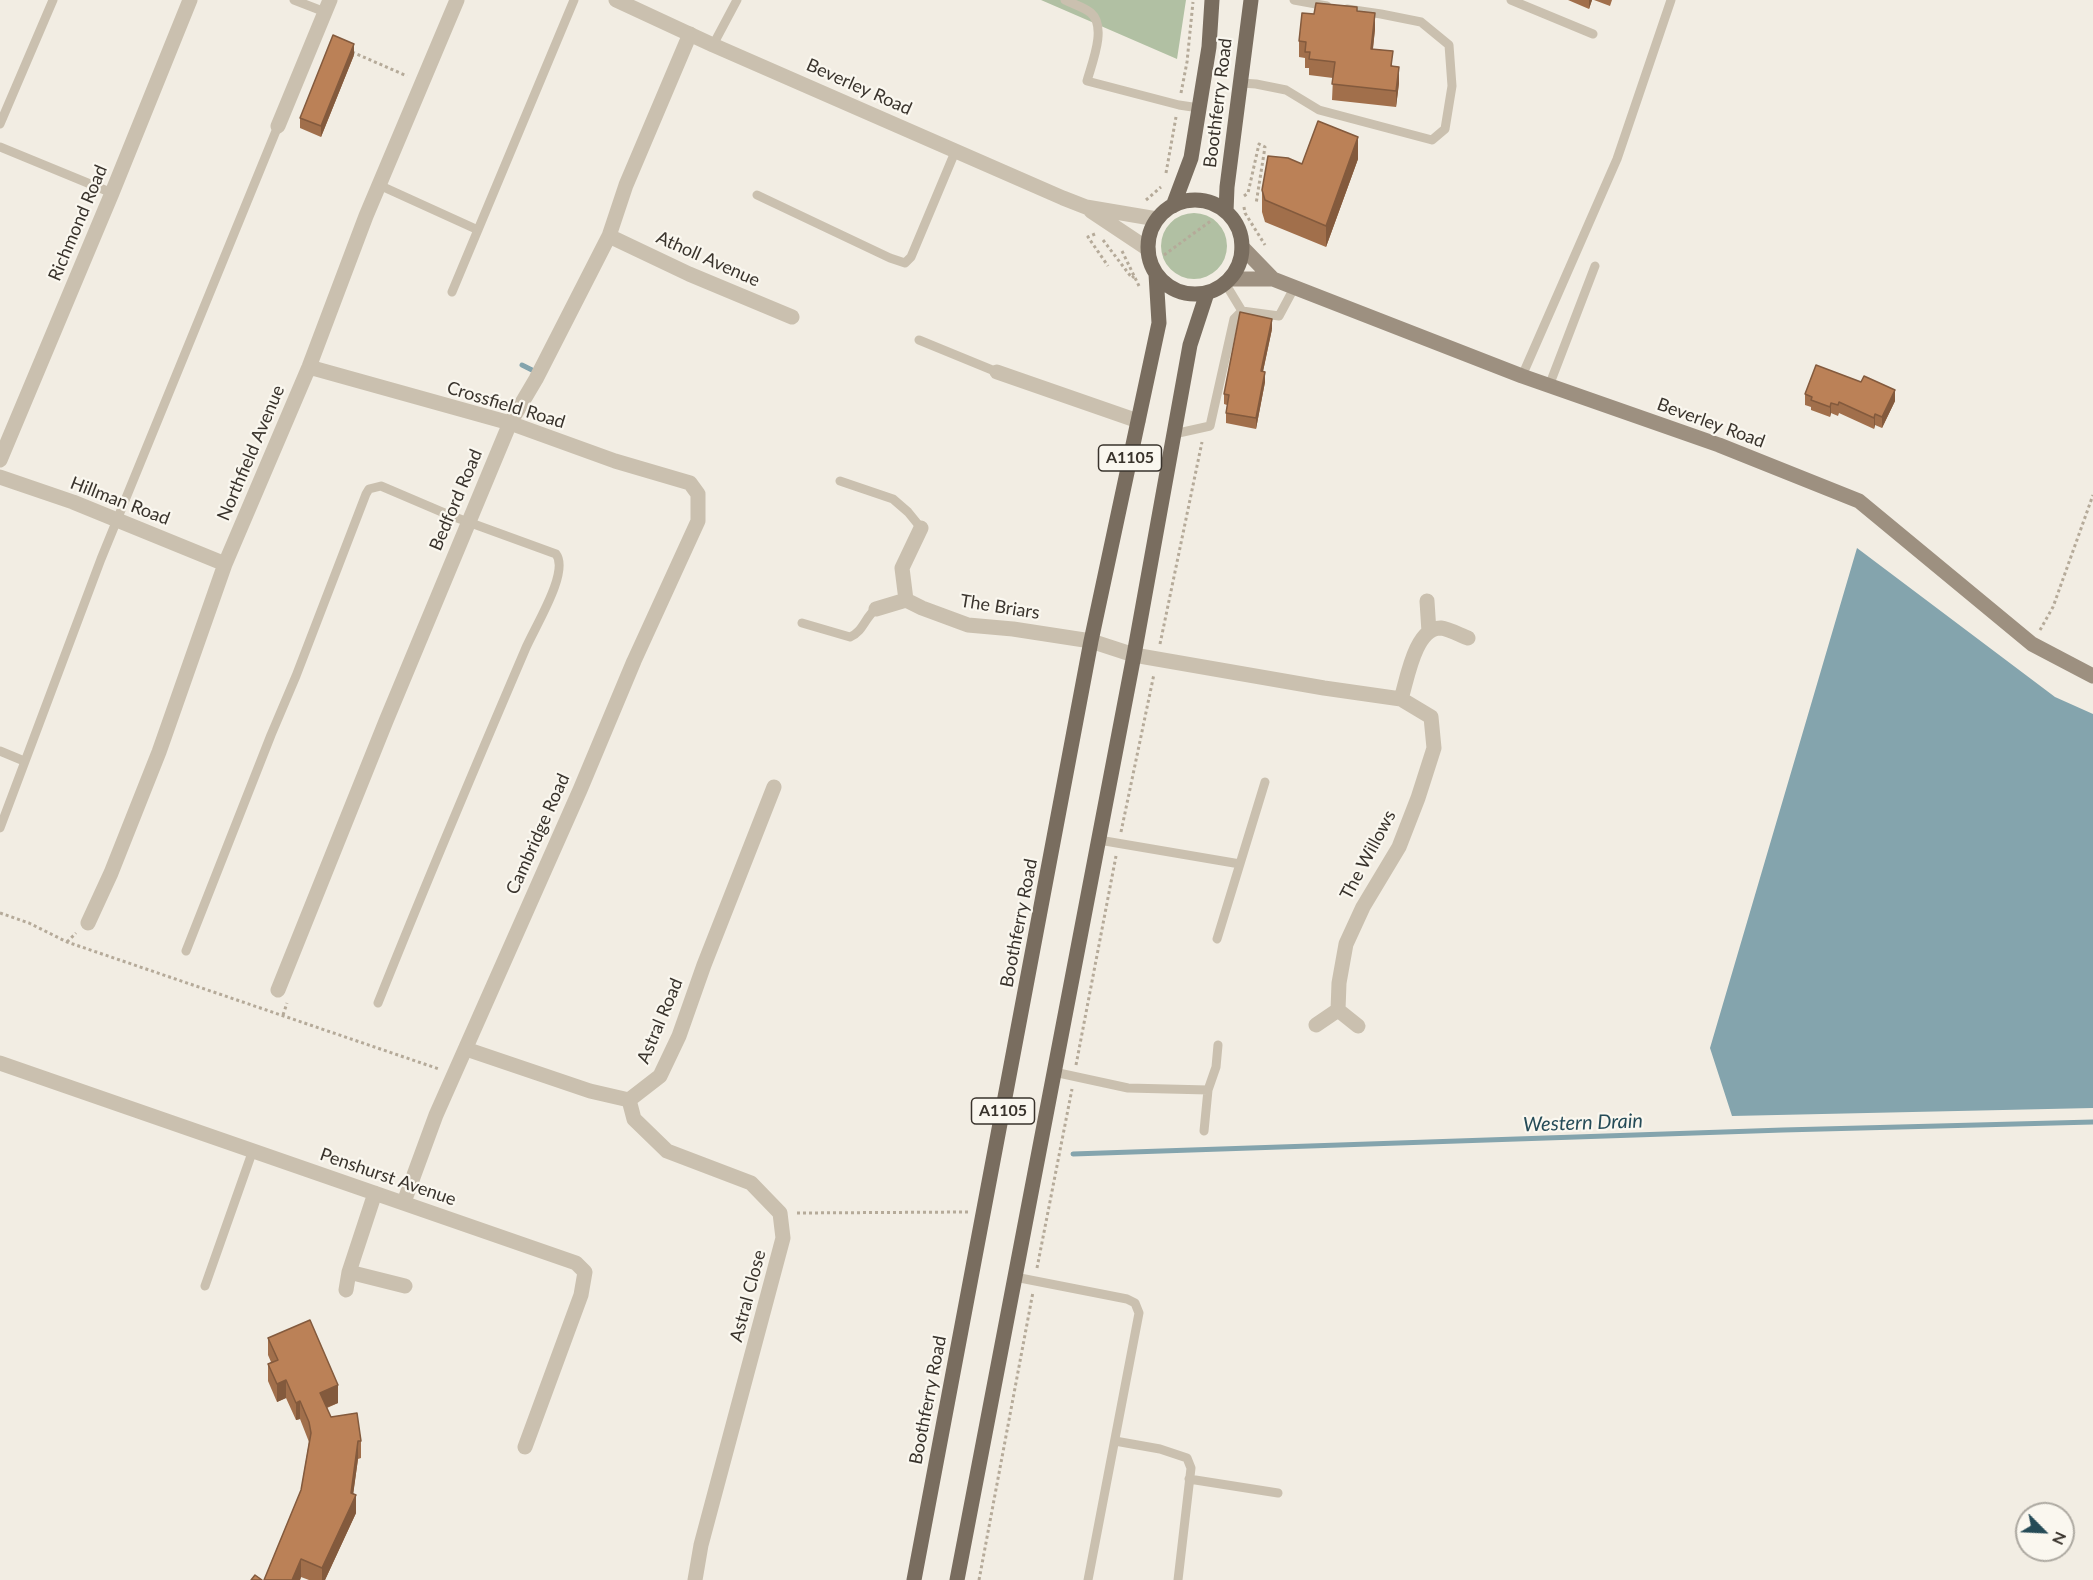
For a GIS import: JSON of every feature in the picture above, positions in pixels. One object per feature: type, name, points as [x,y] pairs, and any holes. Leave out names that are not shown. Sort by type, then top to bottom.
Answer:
[{"type":"main road","name":"Boothferry Road","points":[[1173,206],[1191,158],[1209,47],[1212,0]]},
{"type":"main road","name":"Boothferry Road","points":[[1219,215],[1227,187],[1251,0]]},
{"type":"main road","points":[[1200,200],[1214,204],[1219,215],[1235,222],[1240,234],[1241,259],[1227,281],[1207,293],[1192,295],[1178,292],[1148,273],[1153,254],[1150,233],[1157,219],[1173,206],[1186,201],[1200,200]]},
{"type":"main road","name":"Beverley Road","points":[[1242,247],[1274,279],[1294,288],[1549,386],[1719,445],[1859,501],[2032,644],[2093,676]]},
{"type":"main road","name":"Boothferry Road","points":[[914,1580],[1091,641],[1159,323],[1148,273]]},
{"type":"main road","name":"Beverley Road","points":[[1227,281],[1274,279]]},
{"type":"main road","name":"A1105","points":[[957,1580],[1134,655],[1190,345],[1207,293]]},
{"type":"street","name":"Richmond Road","points":[[0,460],[190,0]]},
{"type":"street","name":"Northfield Avenue","points":[[88,923],[111,873],[159,752],[225,564],[309,367],[379,185],[457,0]]},
{"type":"street","name":"Beverley Road","points":[[616,0],[955,152],[1086,207],[1153,254]]},
{"type":"street","points":[[278,126],[327,6]]},
{"type":"street","name":"Bedford Road","points":[[278,990],[510,423],[536,379],[609,236],[626,185],[690,34]]},
{"type":"street","name":"Beverley Road","points":[[1086,207],[1157,219]]},
{"type":"street","name":"Atholl Avenue","points":[[609,236],[689,274],[792,317]]},
{"type":"street","name":"Crossfield Road","points":[[309,367],[510,423],[615,461],[690,483]]},
{"type":"street","points":[[997,372],[1138,422]]},
{"type":"street","name":"Hillman Road","points":[[0,477],[118,520],[225,564]]},
{"type":"street","name":"Cambridge Road","points":[[404,1202],[436,1115],[634,661],[698,521],[698,494],[690,483]]},
{"type":"street","points":[[876,609],[906,600],[902,568],[921,528]]},
{"type":"street","name":"The Briars","points":[[906,600],[968,625],[1013,628],[1091,641],[1134,655]]},
{"type":"street","points":[[1427,602],[1429,632]]},
{"type":"street","points":[[1401,699],[1419,640],[1429,632],[1440,628],[1468,638]]},
{"type":"street","name":"The Willows","points":[[1134,655],[1401,699],[1431,717],[1434,748],[1418,798],[1399,847],[1363,907],[1346,944],[1339,983],[1338,1010]]},
{"type":"street","name":"Astral Road","points":[[629,1100],[660,1076],[679,1036],[704,965],[774,787]]},
{"type":"street","points":[[1316,1025],[1338,1010],[1358,1026]]},
{"type":"street","points":[[466,1049],[590,1091],[629,1100],[634,1119],[667,1151],[752,1184],[780,1214]]},
{"type":"street","name":"Penshurst Avenue","points":[[0,1064],[576,1263],[585,1272],[581,1295],[525,1448]]},
{"type":"street","points":[[346,1290],[349,1272],[375,1193]]},
{"type":"street","name":"Astral Close","points":[[695,1580],[701,1545],[783,1238],[780,1214]]},
{"type":"street","points":[[349,1272],[405,1286]]},
{"type":"lane","points":[[0,123],[53,0]]},
{"type":"lane","points":[[294,0],[327,6]]},
{"type":"lane","points":[[452,292],[574,0]]},
{"type":"lane","points":[[713,45],[737,0]]},
{"type":"lane","points":[[1065,0],[1089,11],[1096,18],[1099,31],[1087,81],[1199,108]]},
{"type":"lane","points":[[1242,83],[1286,90],[1319,110],[1432,140],[1445,129],[1452,87],[1449,45],[1421,22],[1294,0]]},
{"type":"lane","points":[[1510,0],[1593,34]]},
{"type":"lane","points":[[1522,376],[1617,159],[1671,0]]},
{"type":"lane","points":[[0,828],[118,520],[278,126]]},
{"type":"lane","points":[[0,147],[112,193]]},
{"type":"lane","points":[[757,195],[904,263],[911,258],[955,152]]},
{"type":"lane","points":[[379,185],[478,230]]},
{"type":"lane","points":[[1549,386],[1595,266]]},
{"type":"lane","points":[[1227,281],[1242,311]]},
{"type":"lane","points":[[1242,311],[1279,316],[1294,288]]},
{"type":"lane","points":[[1174,434],[1210,426],[1234,319],[1242,311]]},
{"type":"lane","points":[[919,340],[997,372]]},
{"type":"lane","points":[[840,481],[893,499],[921,528]]},
{"type":"lane","points":[[186,951],[369,489],[381,486],[556,554],[561,568],[558,581],[529,641],[378,1003]]},
{"type":"lane","points":[[802,623],[850,637],[856,634],[876,609]]},
{"type":"lane","points":[[0,751],[24,761]]},
{"type":"lane","points":[[1216,939],[1265,782]]},
{"type":"lane","points":[[1099,840],[1239,864]]},
{"type":"lane","points":[[1204,1131],[1208,1090],[1216,1067],[1218,1045]]},
{"type":"lane","points":[[1054,1072],[1128,1088],[1208,1090]]},
{"type":"lane","points":[[205,1286],[253,1150]]},
{"type":"lane","points":[[1015,1277],[1127,1299],[1135,1303],[1139,1313],[1088,1580]]},
{"type":"lane","points":[[1115,1441],[1160,1449],[1187,1458],[1191,1468],[1178,1580]]},
{"type":"lane","points":[[1189,1479],[1278,1494]]},
{"type":"path","points":[[347,50],[422,83]]},
{"type":"path","points":[[1239,200],[1248,193],[1259,144],[1265,147],[1256,204]]},
{"type":"path","points":[[1241,192],[1245,213],[1270,251]]},
{"type":"path","points":[[1153,254],[1219,215]]},
{"type":"path","points":[[1108,266],[1088,237],[1097,232],[1132,278],[1148,273]]},
{"type":"path","points":[[979,1580],[1119,844],[1205,427]]},
{"type":"path","points":[[2032,644],[2053,607],[2093,495]]},
{"type":"path","points":[[0,913],[29,923],[67,942],[455,1074]]},
{"type":"path","points":[[780,1214],[857,1211],[972,1212]]},
{"type":"green space","points":[[1041,0],[1186,0],[1177,59]]},
{"type":"green space","points":[[1187,213],[1201,213],[1213,218],[1222,227],[1227,246],[1225,259],[1218,270],[1201,279],[1187,279],[1175,274],[1166,265],[1161,253],[1161,239],[1166,227],[1175,218]]},
{"type":"water","points":[[1857,548],[2055,697],[2093,714],[2093,1108],[1732,1116],[1710,1048]]},
{"type":"building","points":[[1316,3],[1357,7],[1357,11],[1375,13],[1371,49],[1393,51],[1391,66],[1399,67],[1396,91],[1332,84],[1335,62],[1309,59],[1310,52],[1305,52],[1306,42],[1299,41],[1302,13],[1314,14]]},
{"type":"building","points":[[333,35],[354,44],[321,126],[300,118]]},
{"type":"building","points":[[1318,121],[1358,137],[1326,226],[1265,200],[1262,190],[1268,156],[1288,158],[1302,164]]},
{"type":"building","points":[[1240,312],[1272,319],[1261,371],[1265,372],[1256,418],[1226,413],[1229,395],[1224,394]]},
{"type":"building","points":[[1816,365],[1861,382],[1864,376],[1895,390],[1882,417],[1875,414],[1874,418],[1839,402],[1838,405],[1831,403],[1830,407],[1811,400],[1812,397],[1805,394]]},
{"type":"building","points":[[310,1320],[338,1385],[320,1393],[331,1417],[357,1413],[361,1441],[358,1441],[351,1493],[356,1495],[322,1568],[301,1559],[292,1580],[264,1580],[301,1490],[311,1433],[300,1401],[296,1403],[286,1380],[277,1384],[268,1364],[278,1360],[268,1338]]},
{"type":"building","points":[[255,1575],[262,1580],[251,1580]]},
{"type":"waterway","points":[[522,365],[536,372]]},
{"type":"waterway","name":"Western Drain","points":[[1073,1154],[2093,1122]]}]
